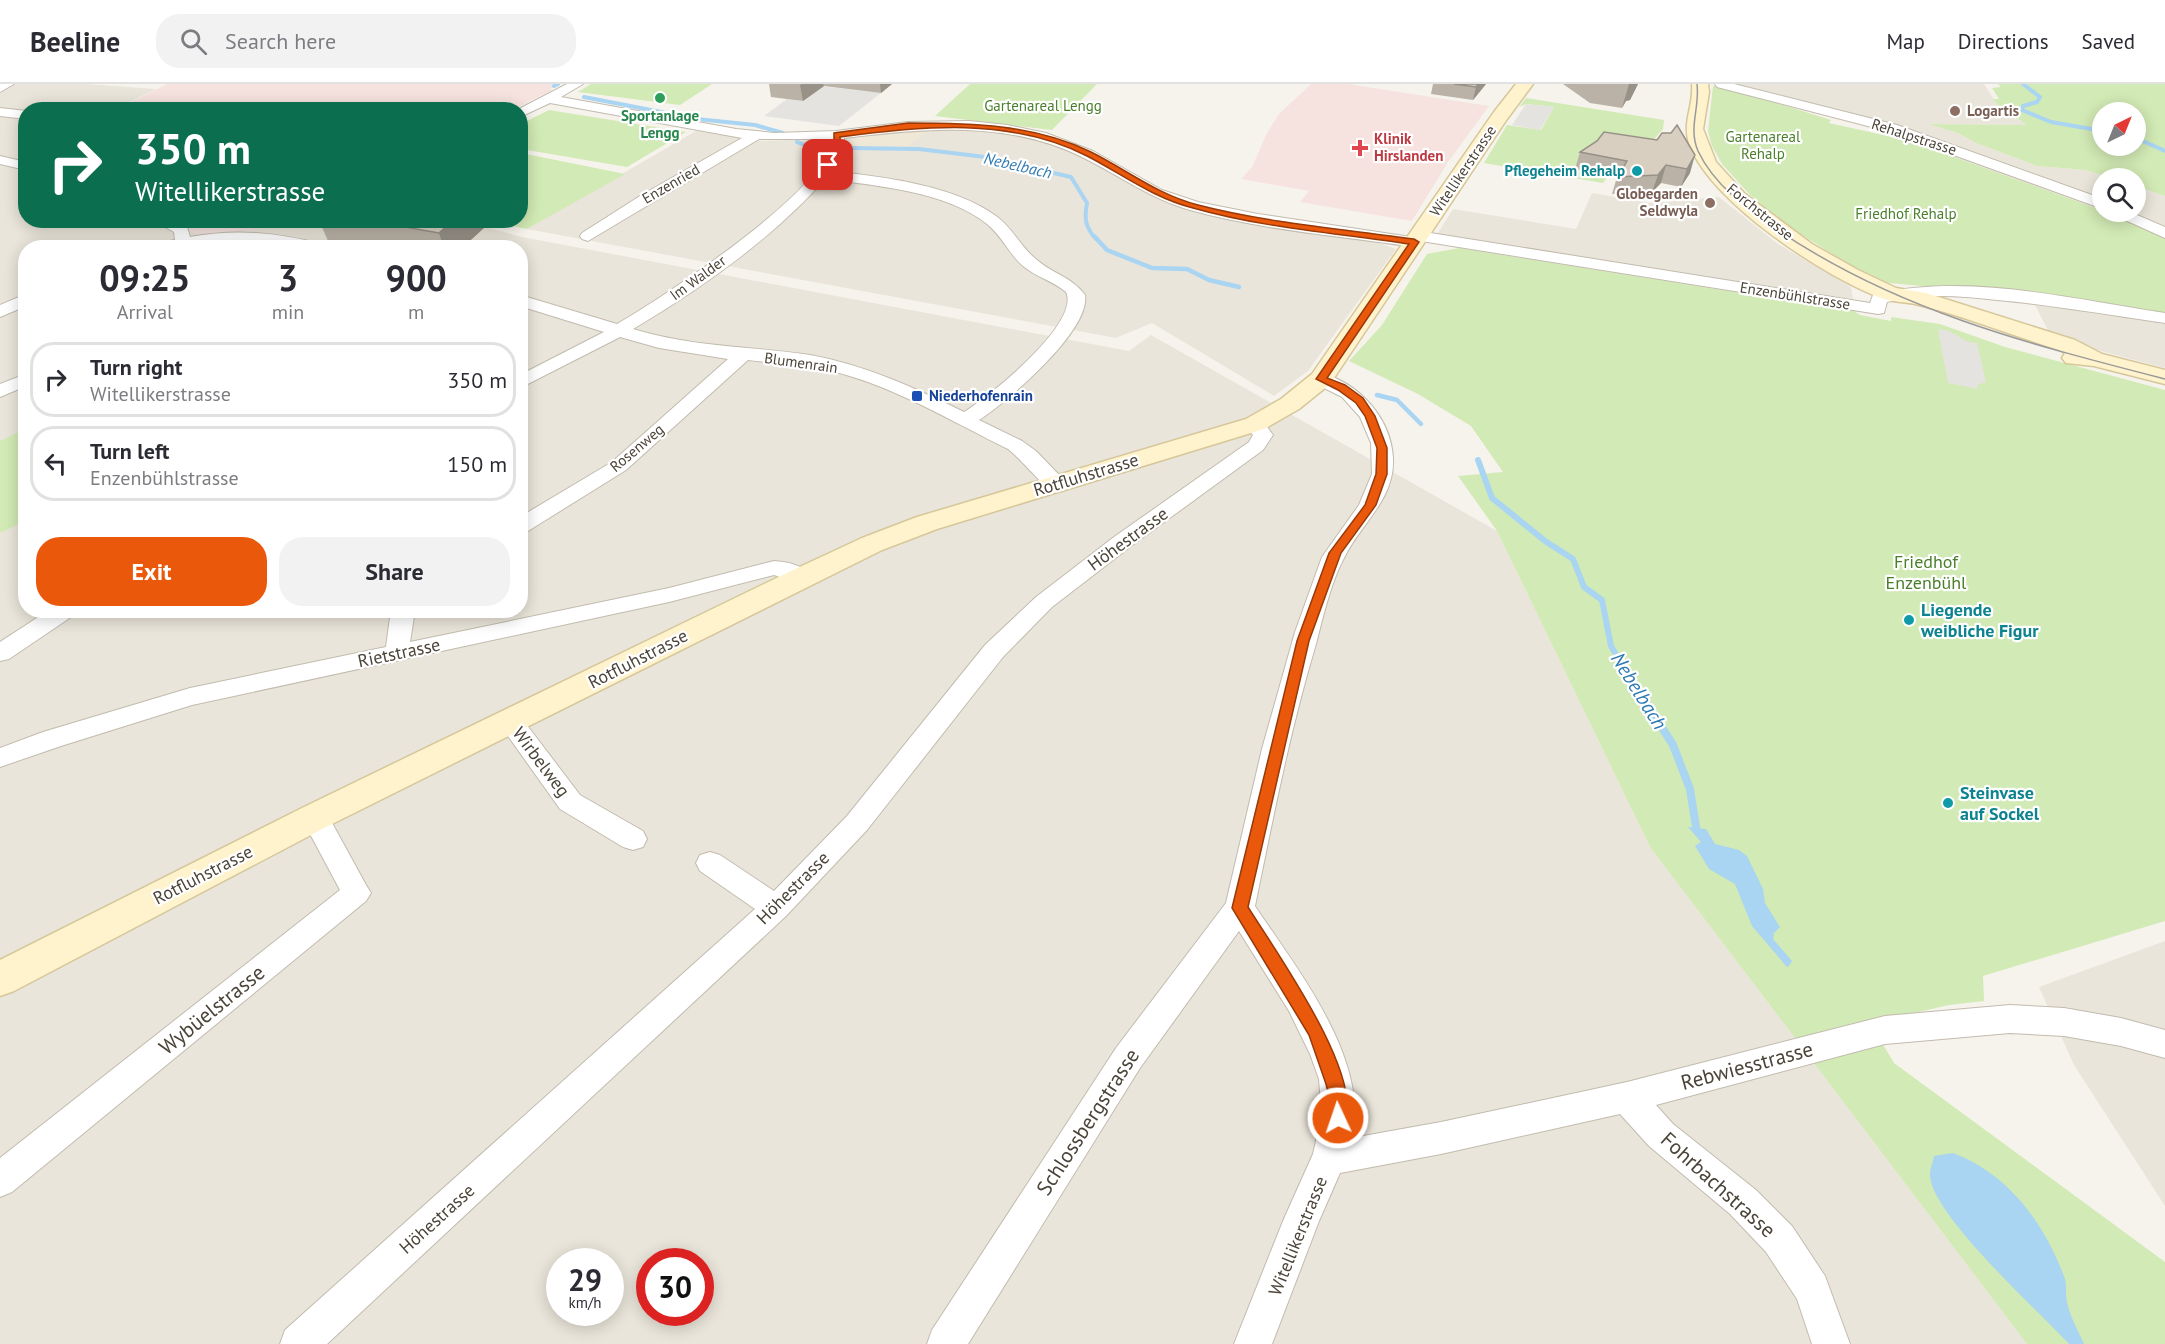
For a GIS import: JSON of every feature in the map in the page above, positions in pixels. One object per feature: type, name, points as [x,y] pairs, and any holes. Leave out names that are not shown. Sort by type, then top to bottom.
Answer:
[{"type":"main road","name":"Witellikerstrasse","points":[[1300,399],[1321,379],[1506,108],[1525,84]]},
{"type":"main road","name":"Forchstrasse","points":[[1700,84],[1695,134],[1705,159],[1723,183],[1754,211],[1805,248],[1891,294],[1902,305],[1982,334],[2058,357],[2094,359],[2165,377]]},
{"type":"main road","name":"Rotfluhstrasse","points":[[0,979],[315,817],[872,544],[927,524],[1255,424],[1300,399]]},
{"type":"street","points":[[0,88],[8,84]]},
{"type":"street","points":[[528,109],[577,84]]},
{"type":"street","name":"Rehalpstrasse","points":[[1721,84],[1893,128],[2092,200]]},
{"type":"street","name":"Enzenbühlstrasse","points":[[550,99],[755,136],[836,135],[908,126],[990,127],[1024,132],[1059,142],[1088,154],[1157,193],[1194,206],[1258,219],[1416,239],[1878,309],[1879,299],[1891,294],[1917,291],[1994,296],[2165,318]]},
{"type":"street","points":[[0,112],[18,114]]},
{"type":"street","name":"Im Walder","points":[[528,379],[617,331],[668,300],[779,215],[822,174],[836,153],[838,145],[836,135]]},
{"type":"street","name":"Enzenried","points":[[588,236],[645,199],[755,136]]},
{"type":"street","points":[[0,160],[18,164]]},
{"type":"street","points":[[0,175],[18,168]]},
{"type":"street","points":[[822,174],[930,194],[978,210],[1000,227],[1028,262],[1065,284],[1077,294],[1078,304],[1075,311],[1040,360],[996,401],[965,420]]},
{"type":"street","points":[[2141,222],[2165,233]]},
{"type":"street","points":[[269,240],[285,228]]},
{"type":"street","points":[[191,240],[214,237],[272,237],[285,240]]},
{"type":"street","points":[[0,312],[18,303]]},
{"type":"street","name":"Blumenrain","points":[[528,303],[617,331],[679,346],[810,361],[859,373],[903,389],[1022,450],[1057,484]]},
{"type":"street","name":"Rosenweg","points":[[528,521],[620,466],[743,355]]},
{"type":"street","points":[[1240,908],[1303,641],[1335,553],[1370,505],[1382,474],[1382,448],[1370,416],[1359,400],[1321,379]]},
{"type":"street","points":[[0,391],[18,383]]},
{"type":"street","name":"Höhestrasse","points":[[299,1344],[776,908],[857,823],[994,651],[1044,602],[1122,542],[1256,446],[1263,435],[1255,424]]},
{"type":"street","name":"Rietstrasse","points":[[0,758],[52,739],[190,697],[659,597],[774,568],[786,569],[801,577]]},
{"type":"street","points":[[0,653],[54,618]]},
{"type":"street","points":[[398,653],[401,618]]},
{"type":"street","name":"Wirbelweg","points":[[511,722],[570,802],[633,839]]},
{"type":"street","name":"Wybüelstrasse","points":[[0,1180],[356,893],[315,817]]},
{"type":"street","points":[[710,863],[776,908]]},
{"type":"street","name":"Witellikerstrasse","points":[[1240,908],[1316,1032],[1331,1069],[1339,1100],[1337,1136],[1330,1158],[1308,1204],[1253,1344]]},
{"type":"street","name":"Schlossbergstrasse","points":[[945,1344],[1128,1058],[1240,908]]},
{"type":"street","name":"Rebwiesstrasse","points":[[1330,1158],[1442,1138],[1627,1097],[1886,1030],[2010,1019],[2064,1022],[2121,1032],[2165,1044]]},
{"type":"street","name":"Fohrbachstrasse","points":[[1627,1097],[1661,1135],[1743,1202],[1779,1239],[1812,1289],[1831,1344]]},
{"type":"shaded area","points":[[0,84],[86,84],[156,89],[129,102],[18,102],[18,228],[488,228],[522,237],[1129,351],[1151,335],[1497,531],[1650,847],[2027,1344],[0,1344]]},
{"type":"shaded area","points":[[167,84],[556,84],[552,86],[551,91],[528,102],[131,102]]},
{"type":"shaded area","name":"Klinik Hirslanden","points":[[1311,84],[1348,84],[1489,106],[1448,162],[1412,221],[1300,202],[1309,191],[1241,179],[1252,167],[1267,133],[1279,114]]},
{"type":"shaded area","points":[[1728,84],[1984,84],[1997,104],[2012,117],[2029,125],[1928,124],[1958,133],[1976,143],[2037,166],[2092,172],[2092,198],[1969,153]]},
{"type":"shaded area","points":[[820,86],[881,93],[839,126],[764,116],[787,99],[803,101]]},
{"type":"shaded area","points":[[1526,104],[1554,107],[1540,130],[1512,125]]},
{"type":"shaded area","points":[[909,128],[1006,131],[1082,154],[1154,195],[1364,237],[1396,249],[1308,371],[1274,396],[1152,323],[1116,338],[527,229],[696,131],[762,141],[837,138]]},
{"type":"shaded area","points":[[929,129],[904,149],[849,148],[849,143],[858,136]]},
{"type":"shaded area","points":[[2146,189],[2165,196],[2165,230],[2146,222]]},
{"type":"shaded area","points":[[1592,193],[1649,203],[1719,197],[1778,244],[1851,287],[1853,299],[1436,236],[1453,209],[1576,229]]},
{"type":"shaded area","points":[[184,228],[262,228],[259,229],[199,235]]},
{"type":"shaded area","points":[[2025,301],[2165,320],[2165,368],[2052,338],[2035,305]]},
{"type":"shaded area","points":[[1938,329],[1949,331],[1968,342],[1977,343],[1986,382],[1977,385],[1978,389],[1948,383]]},
{"type":"shaded area","points":[[2165,941],[2165,1206],[2074,1065],[2039,987]]},
{"type":"green space","name":"Sportanlage Lengg","points":[[591,84],[712,84],[680,105],[578,92]]},
{"type":"green space","name":"Gartenareal Lengg","points":[[970,84],[1097,84],[1052,130],[935,116]]},
{"type":"green space","points":[[1998,84],[2165,84],[2165,196],[2146,189],[2146,168],[2092,168],[2092,172],[2037,166],[1976,143],[1958,133],[1928,124],[2027,125],[1997,104],[1993,99],[1999,99],[1992,88],[2001,87]]},
{"type":"green space","name":"Friedhof Rehalp","points":[[1713,86],[1724,86],[1831,120],[1829,123],[1896,136],[2092,207],[2092,222],[2131,222],[2165,239],[2165,316],[2017,295],[1889,283],[1854,267],[1789,227],[1750,195],[1722,164],[1712,146],[1708,131]]},
{"type":"green space","points":[[1526,98],[1664,120],[1663,129],[1641,154],[1597,145],[1578,170],[1608,176],[1603,183],[1484,163],[1507,125],[1541,130],[1554,107],[1526,104],[1519,107]]},
{"type":"green space","points":[[549,110],[686,132],[627,167],[528,150],[528,120]]},
{"type":"green space","points":[[528,154],[625,174],[527,229],[522,228],[528,228]]},
{"type":"green space","name":"Friedhof Enzenbühl","points":[[1459,248],[1854,311],[1860,315],[1891,321],[1891,317],[1940,324],[2005,347],[2165,390],[2165,921],[1983,976],[1984,1001],[1949,1005],[1870,1023],[1894,1063],[2165,1262],[2165,1344],[2027,1344],[1650,847],[1497,531],[1458,476],[1503,472],[1471,426],[1418,394],[1349,361],[1382,325],[1427,254]]},
{"type":"green space","points":[[18,432],[18,524],[0,533],[0,441]]},
{"type":"water","points":[[1688,827],[1706,829],[1715,844],[1739,850],[1747,856],[1763,889],[1765,903],[1780,927],[1774,933],[1773,939],[1792,961],[1789,966],[1787,967],[1752,926],[1735,884],[1709,869],[1695,846],[1701,842]]},
{"type":"water","points":[[1953,1153],[1991,1174],[2008,1188],[2036,1220],[2065,1279],[2068,1308],[2084,1344],[2069,1344],[1988,1262],[1947,1213],[1934,1191],[1930,1172],[1934,1156]]},
{"type":"building","points":[[1454,84],[1478,84],[1476,87]]},
{"type":"building","points":[[1677,125],[1695,155],[1687,169],[1666,165],[1658,175],[1618,177],[1627,161],[1580,152],[1597,141],[1604,132],[1657,140],[1662,133],[1671,133]]},
{"type":"building","points":[[411,228],[444,228],[439,233]]},
{"type":"waterway","name":"Nebelbach","points":[[554,86],[558,84]]},
{"type":"waterway","points":[[2023,84],[2040,97],[2037,102],[2023,106],[2022,110],[2051,122],[2092,129]]},
{"type":"waterway","name":"Nebelbach","points":[[584,97],[697,119],[755,125],[783,133]]},
{"type":"waterway","name":"Nebelbach","points":[[797,142],[808,146],[826,147]]},
{"type":"waterway","points":[[2146,142],[2165,151]]},
{"type":"waterway","name":"Nebelbach","points":[[849,148],[919,149],[985,157],[1071,177],[1087,203],[1086,222],[1096,239]]},
{"type":"waterway","name":"Nebelbach","points":[[1095,237],[1107,250],[1152,268],[1187,269],[1209,280],[1239,287]]},
{"type":"waterway","name":"Nebelbach","points":[[1377,395],[1397,400],[1421,424]]},
{"type":"waterway","name":"Nebelbach","points":[[1478,460],[1492,498],[1545,541],[1573,559],[1584,587],[1602,600],[1611,646],[1626,671]]},
{"type":"waterway","name":"Nebelbach","points":[[1625,669],[1673,745],[1690,789],[1696,827]]},
{"type":"tram line","points":[[1697,84],[1694,134],[1698,151],[1713,175],[1732,195],[1778,230],[1823,258],[1916,303],[2014,338],[2165,379]]},
{"type":"place","name":"Sportanlage Lengg","points":[[660,98]]},
{"type":"place","name":"Logartis","points":[[1955,111]]},
{"type":"place","name":"Klinik Hirslanden","points":[[1360,148]]},
{"type":"place","name":"Pflegeheim Rehalp","points":[[1637,171]]},
{"type":"place","name":"Globegarden Seldwyla","points":[[1710,203]]},
{"type":"place","name":"Niederhofenrain","points":[[917,396]]},
{"type":"place","name":"Liegende weibliche Figur","points":[[1909,620]]},
{"type":"place","name":"Steinvase auf Sockel","points":[[1948,803]]},
{"type":"route","points":[[828,165],[838,148],[836,135],[908,126],[970,125],[1007,129],[1059,142],[1088,154],[1157,193],[1194,206],[1258,219],[1414,242],[1321,379],[1333,383],[1359,400],[1370,416],[1382,448],[1382,474],[1370,505],[1335,553],[1303,641],[1240,908],[1316,1032],[1335,1084],[1339,1100],[1338,1118]]},
{"type":"park label","name":"Gartenareal Rehalp","points":[[1763,146]]}]
